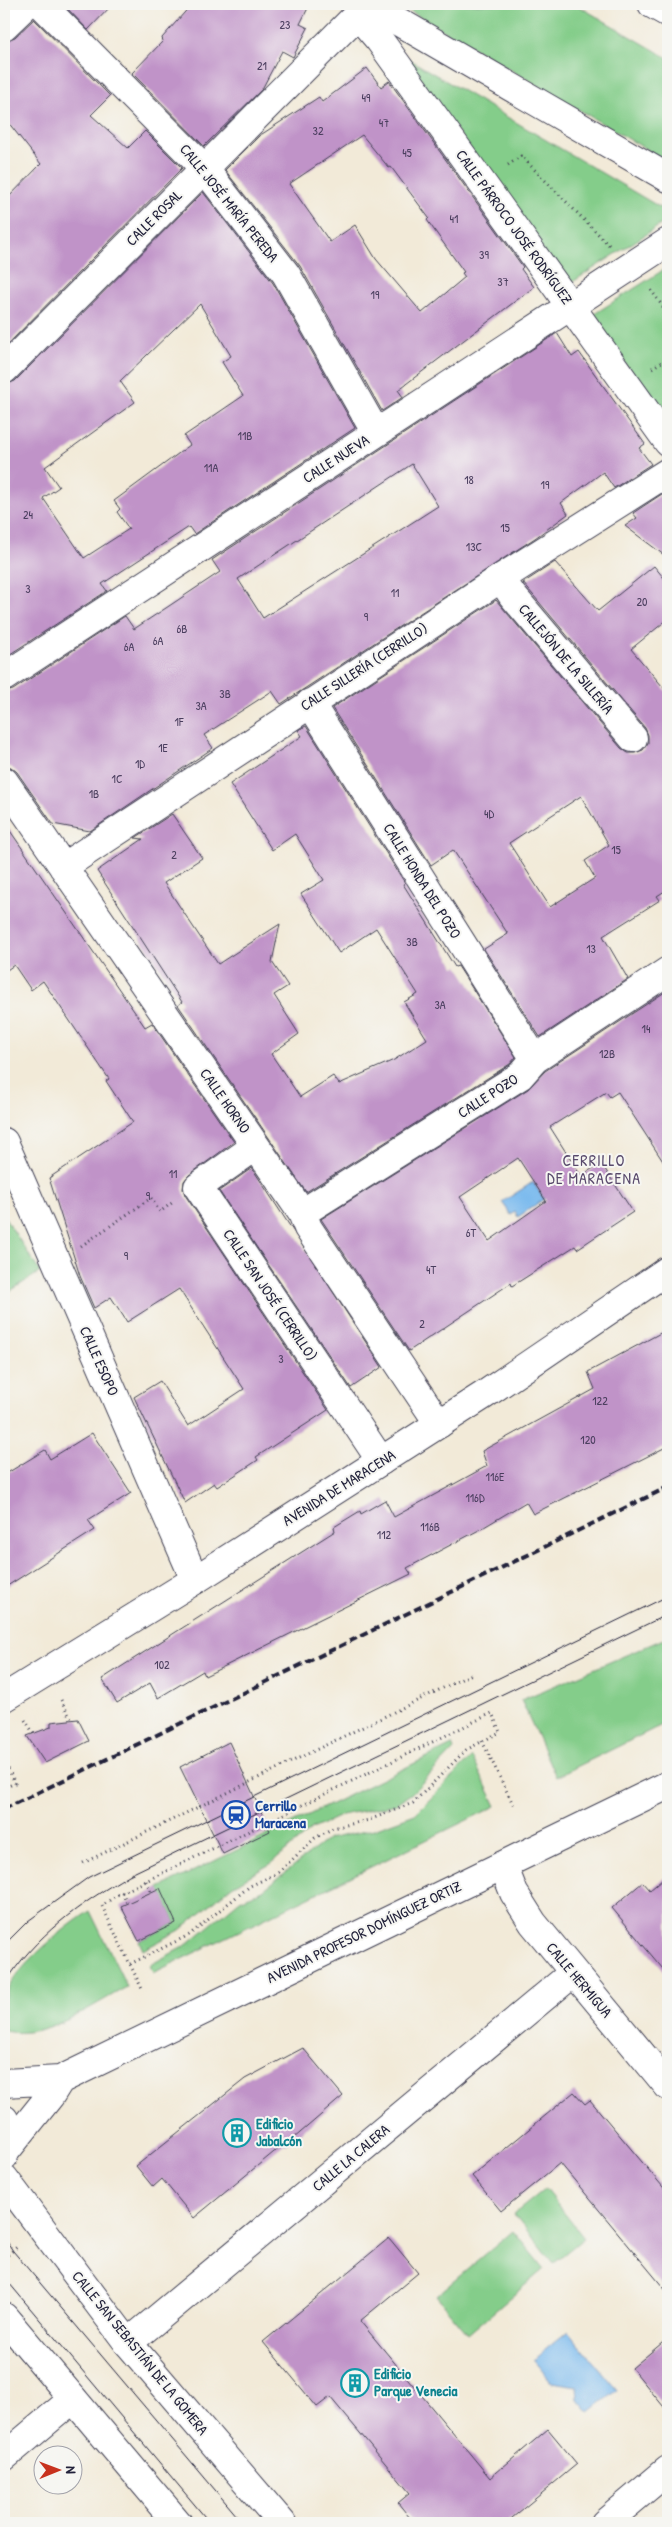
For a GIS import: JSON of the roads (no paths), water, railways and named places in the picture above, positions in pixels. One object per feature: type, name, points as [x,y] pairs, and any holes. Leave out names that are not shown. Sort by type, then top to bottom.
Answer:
[{"type":"main road","points":[[4,26],[27,4]]},
{"type":"main road","name":"CALLE JOSÉ MARÍA PEREDA","points":[[41,4],[204,168],[286,274],[376,433]]},
{"type":"main road","points":[[652,4],[668,13]]},
{"type":"main road","points":[[365,7],[668,178]]},
{"type":"main road","name":"CALLE ROSAL","points":[[4,370],[365,7]]},
{"type":"main road","name":"CALLE PÁRROCO JOSÉ RODRÍGUEZ","points":[[365,7],[380,41],[668,442]]},
{"type":"main road","name":"CALLE NUEVA","points":[[4,677],[668,242]]},
{"type":"main road","name":"CALLE SILLERÍA (CERRILLO)","points":[[63,867],[501,578],[668,472]]},
{"type":"main road","name":"CALLEJÓN DE LA SILLERÍA","points":[[501,578],[512,595],[633,738]]},
{"type":"main road","name":"CALLE HONDA DEL POZO","points":[[310,704],[535,1059]]},
{"type":"main road","name":"CALLE HORNO","points":[[4,781],[302,1213],[308,1228],[440,1424]]},
{"type":"main road","name":"CALLE POZO","points":[[302,1213],[520,1076],[535,1059],[668,971]]},
{"type":"main road","name":"CALLE ESOPO","points":[[4,1142],[195,1580]]},
{"type":"main road","name":"CALLE SAN JOSÉ (CERRILLO)","points":[[256,1146],[198,1187],[381,1461]]},
{"type":"main road","name":"AVENIDA DE MARACENA","points":[[4,1698],[195,1580],[440,1424],[623,1303],[668,1270]]},
{"type":"main road","name":"AVENIDA PROFESOR DOMÍNGUEZ ORTIZ","points":[[4,2083],[60,2080],[668,1785]]},
{"type":"main road","name":"CALLE HERMIGUA","points":[[503,1865],[514,1893],[533,1923],[668,2086]]},
{"type":"main road","name":"CALLE LA CALERA","points":[[128,2343],[573,1973]]},
{"type":"main road","points":[[4,2162],[60,2080]]},
{"type":"main road","points":[[4,2119],[6,2133],[4,2162]]},
{"type":"main road","name":"CALLE SAN SEBASTIÁN DE LA GOMERA","points":[[4,2162],[128,2343],[282,2523]]},
{"type":"main road","points":[[4,2317],[178,2523]]},
{"type":"main road","points":[[4,2457],[73,2399]]},
{"type":"main road","points":[[605,2523],[668,2470]]},
{"type":"water","points":[[533,1182],[544,1199],[518,1217],[515,1212],[511,1215],[502,1202]]},
{"type":"water","points":[[568,2331],[617,2390],[589,2412],[578,2399],[577,2386],[552,2382],[533,2360]]},
{"type":"tram line","points":[[4,1945],[28,1921],[89,1877],[668,1596]]},
{"type":"tram line","points":[[4,1985],[16,1967],[44,1936],[76,1909],[129,1875],[668,1614]]},
{"type":"tram line","points":[[4,2237],[13,2251],[243,2523]]},
{"type":"tram line","points":[[4,2277],[210,2523]]},
{"type":"railway","points":[[4,1809],[668,1487]]},
{"type":"place","name":"Cerrillo Maracena","points":[[236,1815]]},
{"type":"place","name":"Edificio Jabalcón","points":[[237,2133]]},
{"type":"place","name":"Edificio Parque Venecia","points":[[355,2383]]},
{"type":"district","name":"CERRILLO DE MARACENA","points":[[594,1169]]}]
